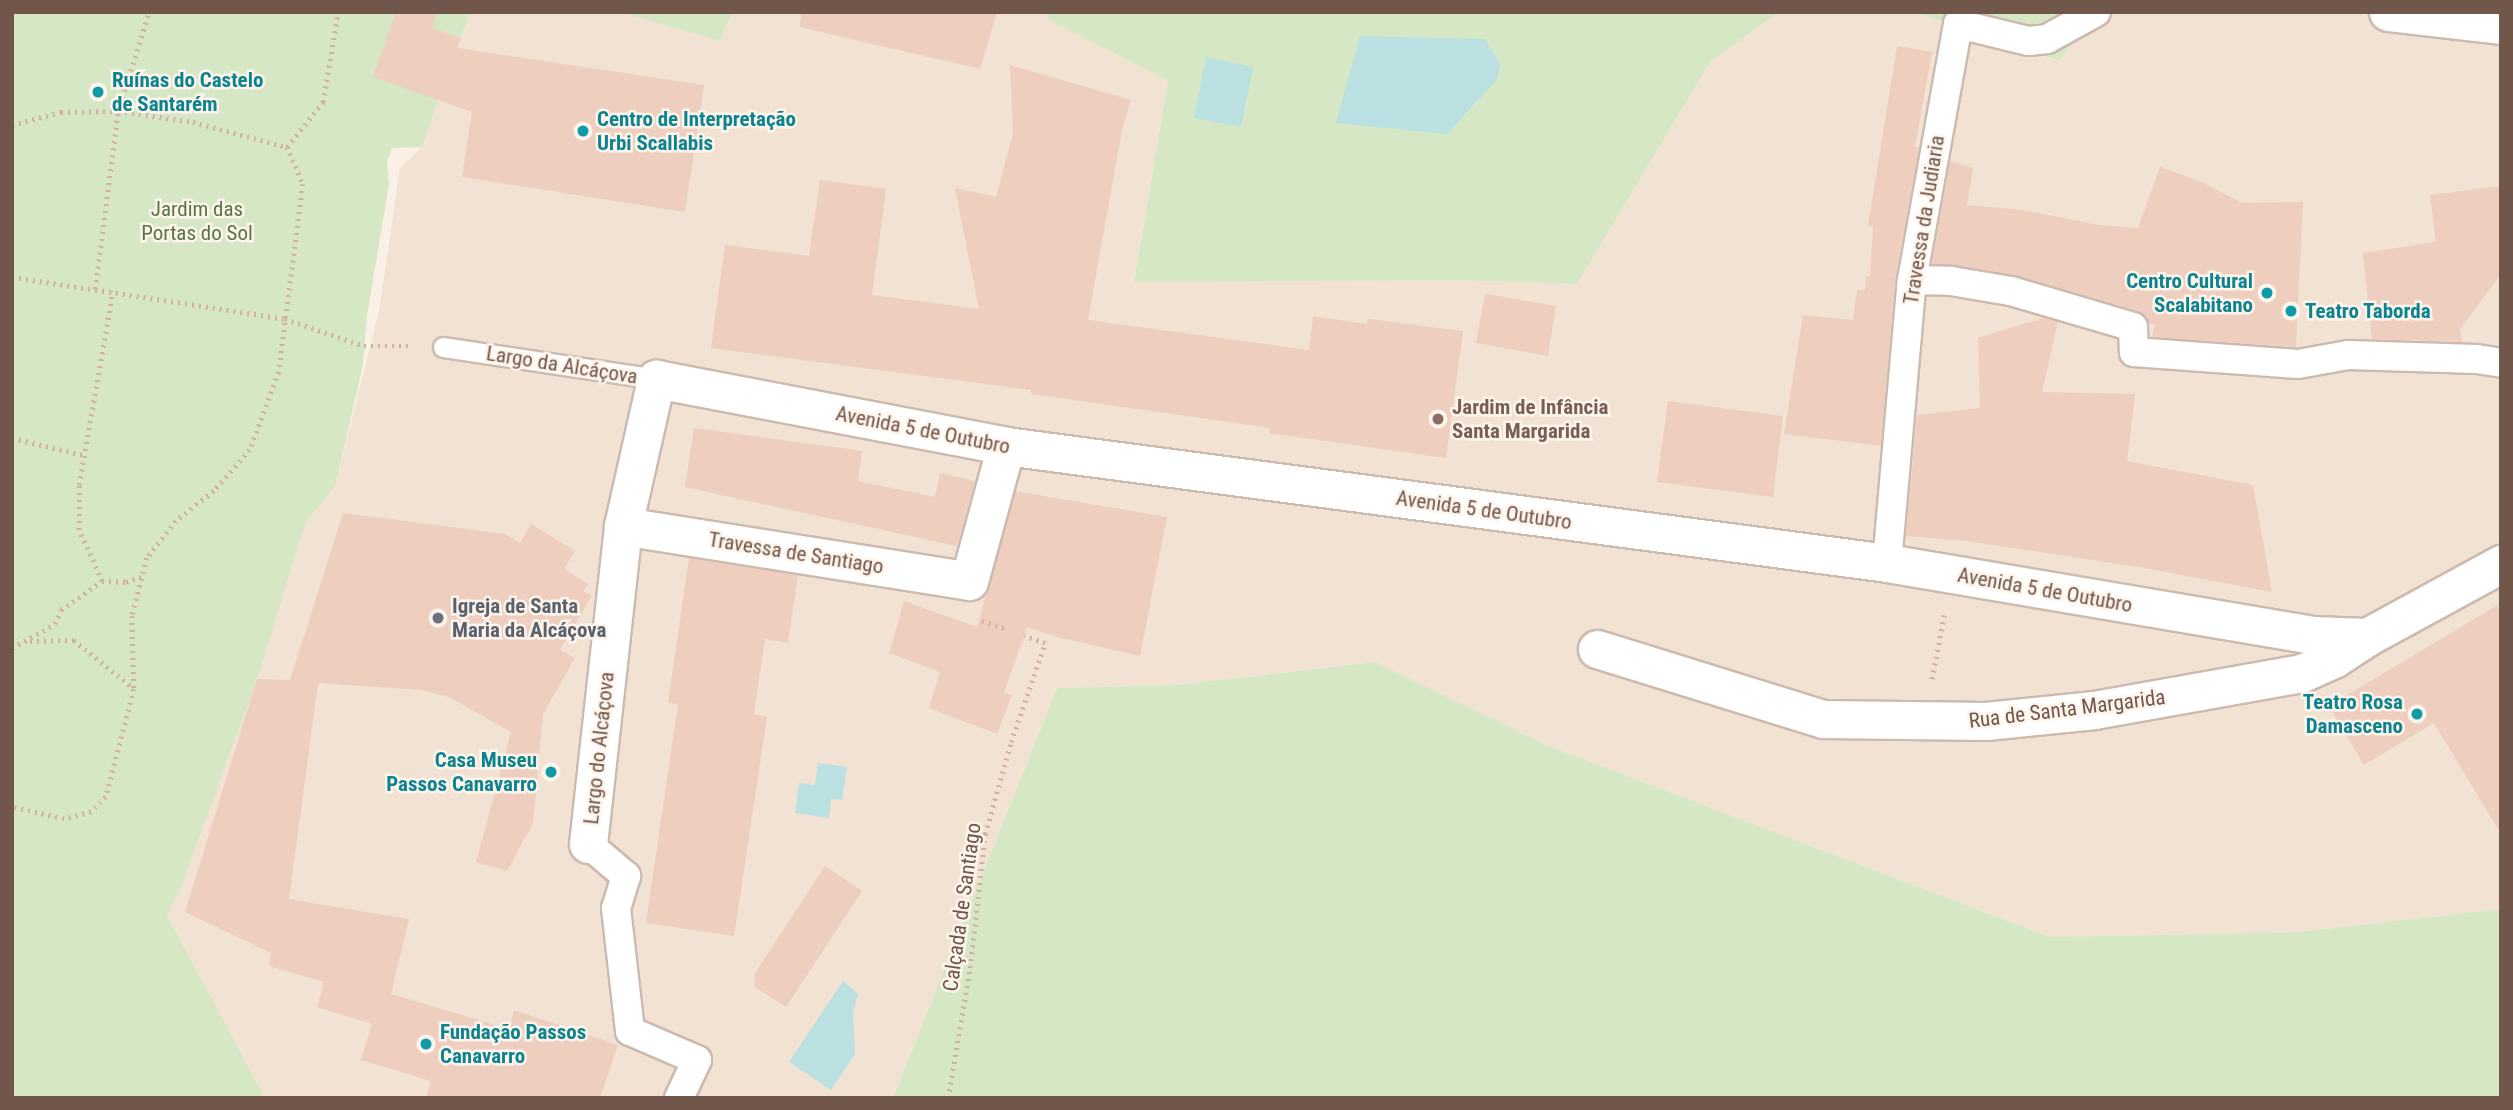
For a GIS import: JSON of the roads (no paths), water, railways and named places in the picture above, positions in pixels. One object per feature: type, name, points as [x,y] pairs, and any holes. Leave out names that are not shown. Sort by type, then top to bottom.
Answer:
[{"type":"street","name":"Travessa da Judiaria","points":[[1887,563],[1912,280],[1958,24],[2029,41],[2047,39],[2096,12]]},
{"type":"street","points":[[2388,12],[2501,25]]},
{"type":"street","points":[[1912,280],[1951,281],[2011,290],[2133,327],[2134,352],[2298,364],[2348,355],[2477,359],[2501,363]]},
{"type":"street","name":"Avenida 5 de Outubro","points":[[656,379],[1006,446],[1887,563],[2313,635],[2367,636]]},
{"type":"street","name":"Largo da Alcáçova","points":[[623,526],[656,379]]},
{"type":"street","name":"Travessa de Santiago","points":[[623,526],[969,581],[1006,446]]},
{"type":"street","name":"Largo do Alcáçova","points":[[588,844],[623,526]]},
{"type":"street","name":"Rua de Santa Margarida","points":[[1597,649],[1823,719],[1986,721],[2094,710],[2302,673],[2335,659],[2367,636],[2501,564]]},
{"type":"street","points":[[588,844],[626,876],[616,908],[630,1031],[697,1060],[678,1098]]},
{"type":"lane","name":"Largo da Alcáçova","points":[[443,347],[656,379]]},
{"type":"water","points":[[1360,36],[1485,39],[1500,64],[1497,79],[1448,134],[1336,123]]},
{"type":"water","points":[[1206,57],[1253,67],[1241,127],[1194,118]]},
{"type":"water","points":[[818,763],[847,767],[842,800],[831,799],[829,818],[795,813],[799,783],[815,785]]},
{"type":"water","points":[[843,981],[858,994],[853,1012],[855,1054],[831,1090],[789,1062]]},
{"type":"place","name":"Ruínas do Castelo de Santarém","points":[[98,92]]},
{"type":"place","name":"Centro de Interpretação Urbi Scallabis","points":[[583,131]]},
{"type":"place","name":"Centro Cultural Scalabitano","points":[[2267,293]]},
{"type":"place","name":"Teatro Taborda","points":[[2291,311]]},
{"type":"place","name":"Jardim de Infância Santa Margarida","points":[[1438,419]]},
{"type":"place","name":"Igreja de Santa Maria da Alcáçova","points":[[438,618]]},
{"type":"place","name":"Teatro Rosa Damasceno","points":[[2417,714]]},
{"type":"place","name":"Casa Museu Passos Canavarro","points":[[551,772]]},
{"type":"place","name":"Fundação Passos Canavarro","points":[[426,1044]]},
{"type":"park label","name":"Jardim das Portas do Sol","points":[[197,221]]}]
